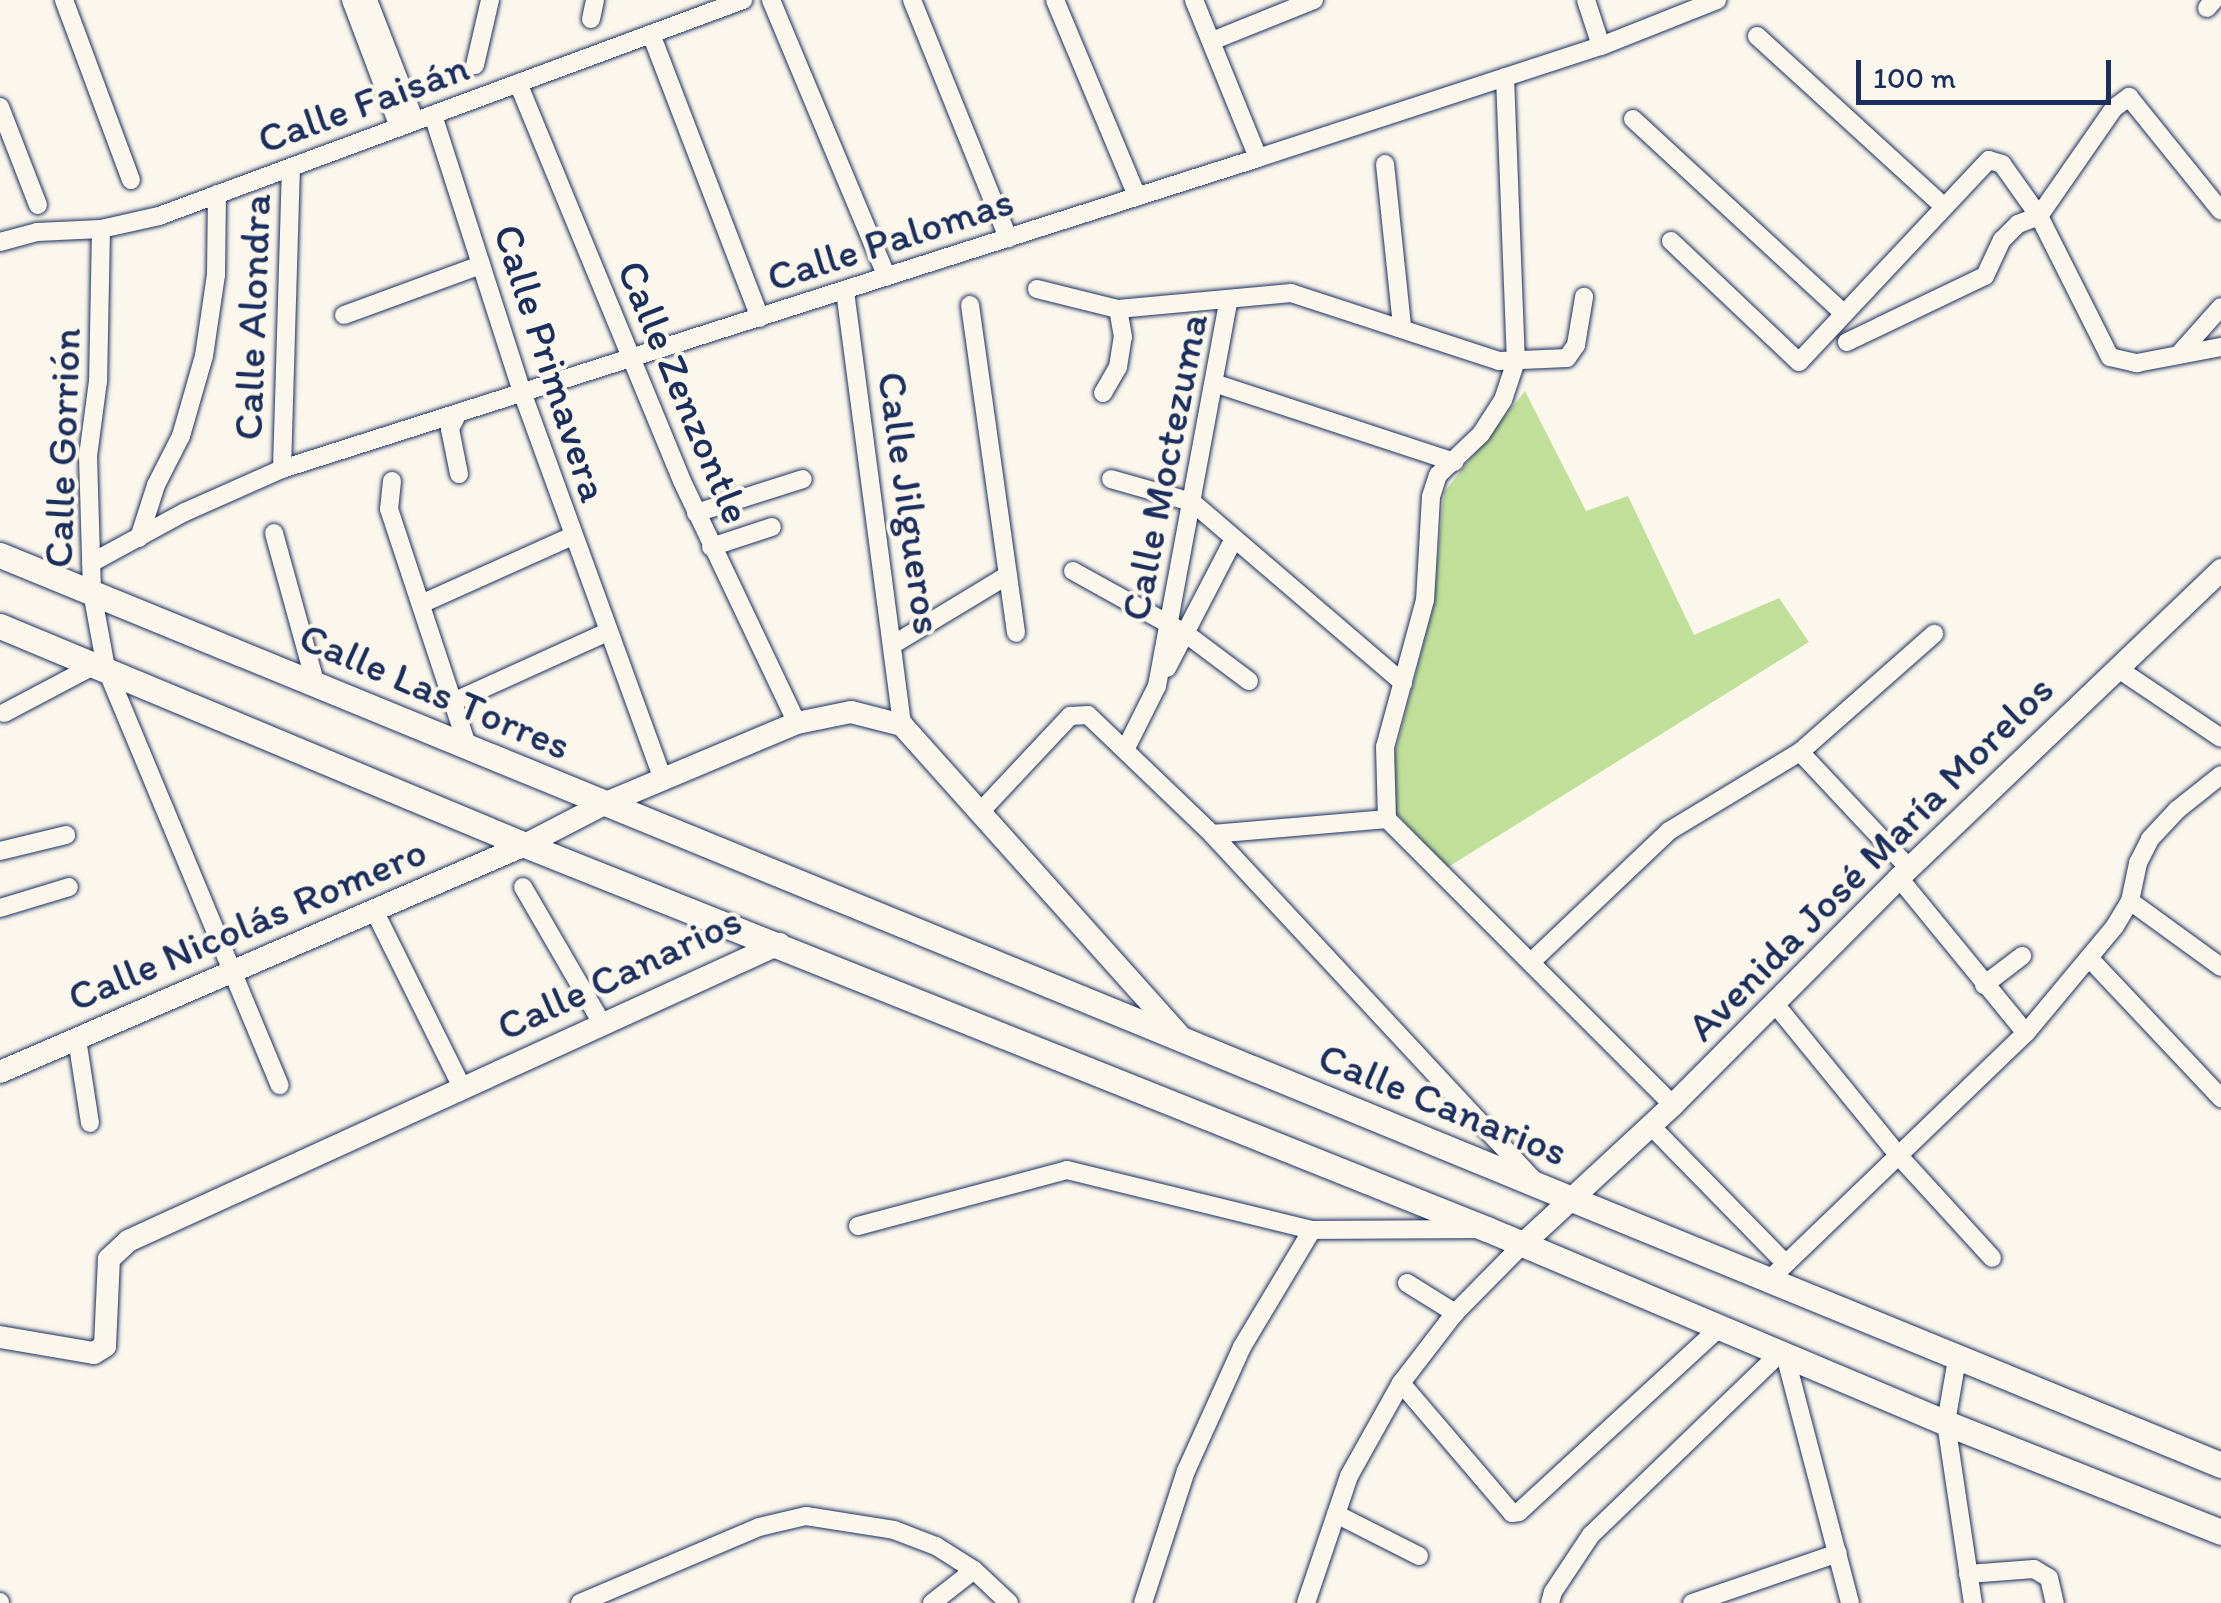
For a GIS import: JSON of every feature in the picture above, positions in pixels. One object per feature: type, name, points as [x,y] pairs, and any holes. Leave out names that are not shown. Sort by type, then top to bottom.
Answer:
[{"type":"main road","name":"Calle Las Torres","points":[[0,554],[841,900]]},
{"type":"main road","points":[[0,626],[525,845],[779,944]]},
{"type":"main road","name":"Calle Canarios","points":[[841,900],[1571,1200],[1777,1272],[1957,1359]]},
{"type":"main road","name":"Calle Canarios","points":[[779,944],[1488,1229],[1946,1423]]},
{"type":"main road","points":[[1957,1359],[2221,1464]]},
{"type":"main road","points":[[1946,1423],[2221,1532]]},
{"type":"street","points":[[64,0],[131,180]]},
{"type":"street","points":[[350,0],[407,124]]},
{"type":"street","points":[[368,0],[407,124]]},
{"type":"street","points":[[474,65],[490,0]]},
{"type":"street","name":"Calle Faisán","points":[[0,242],[37,232],[101,230],[160,216],[743,0]]},
{"type":"street","points":[[771,0],[887,277]]},
{"type":"street","points":[[912,0],[1008,238]]},
{"type":"street","points":[[1055,0],[1138,196]]},
{"type":"street","points":[[1194,0],[1258,158]]},
{"type":"street","points":[[1212,41],[1314,0]]},
{"type":"street","points":[[1586,0],[1601,46]]},
{"type":"street","name":"Calle Palomas","points":[[91,562],[233,489],[282,469],[844,292],[1601,46],[1718,0]]},
{"type":"street","points":[[651,34],[760,318]]},
{"type":"street","points":[[1757,36],[1942,206]]},
{"type":"street","points":[[1504,77],[1516,361],[1503,400],[1454,462],[1438,475],[1431,497],[1425,600],[1385,747],[1387,818],[1673,1106]]},
{"type":"street","name":"Calle Zenzontle","points":[[518,83],[696,513],[796,723]]},
{"type":"street","points":[[1847,342],[1985,276],[2002,240],[2018,224],[2039,216],[2114,108],[2129,98],[2221,211]]},
{"type":"street","points":[[0,107],[38,205]]},
{"type":"street","name":"Calle Primavera","points":[[433,114],[522,392],[663,780]]},
{"type":"street","points":[[1633,118],[1844,313]]},
{"type":"street","points":[[1671,241],[1794,362],[1799,362],[1989,160],[2002,164],[2039,216],[2110,357],[2137,363],[2221,347]]},
{"type":"street","points":[[1384,164],[1402,326]]},
{"type":"street","name":"Calle Alondra","points":[[282,469],[291,167]]},
{"type":"street","points":[[139,538],[156,486],[181,436],[204,356],[216,275],[217,194]]},
{"type":"street","name":"Calle Gorrión","points":[[101,230],[99,362],[88,456],[92,592],[100,666],[280,1085]]},
{"type":"street","points":[[344,315],[481,265]]},
{"type":"street","points":[[1037,290],[1118,308],[1228,302]]},
{"type":"street","name":"Calle Jilgueros","points":[[844,292],[902,725]]},
{"type":"street","name":"Calle Moctezuma","points":[[1126,748],[1158,686],[1177,629],[1192,502],[1228,302],[1290,293],[1402,326],[1499,361],[1516,361],[1559,359],[1574,352],[1584,297]]},
{"type":"street","points":[[970,306],[1016,633]]},
{"type":"street","points":[[2181,352],[2221,306]]},
{"type":"street","points":[[1103,393],[1118,366],[1123,337],[1118,308]]},
{"type":"street","points":[[1214,382],[1454,462]]},
{"type":"street","points":[[458,413],[450,429],[459,474]]},
{"type":"street","points":[[696,513],[804,479]]},
{"type":"street","points":[[1111,479],[1192,502],[1404,683]]},
{"type":"street","points":[[392,480],[389,509],[468,748]]},
{"type":"street","points":[[711,547],[772,527]]},
{"type":"street","points":[[274,533],[316,685]]},
{"type":"street","points":[[421,604],[572,536]]},
{"type":"street","points":[[1177,629],[1234,539]]},
{"type":"street","name":"Avenida José María Morelos","points":[[1524,1244],[1673,1106],[1904,873],[2221,570]]},
{"type":"street","points":[[1073,571],[1177,629],[1249,682]]},
{"type":"street","points":[[894,644],[1008,575]]},
{"type":"street","points":[[453,702],[607,632]]},
{"type":"street","points":[[1531,962],[1669,831],[1800,752],[1934,634]]},
{"type":"street","points":[[4,713],[100,666]]},
{"type":"street","points":[[2116,668],[2221,738]]},
{"type":"street","points":[[525,845],[604,804],[796,723],[851,712],[902,725],[1185,1042]]},
{"type":"street","points":[[980,812],[1070,716],[1080,713],[1126,748],[1212,834],[1540,1187]]},
{"type":"street","points":[[1800,752],[1904,873],[1984,986],[2026,1032]]},
{"type":"street","points":[[1650,1126],[1777,1272],[2026,1032],[2091,960],[2130,901],[2138,863],[2150,839],[2177,810],[2221,775]]},
{"type":"street","points":[[1212,834],[1387,818]]},
{"type":"street","points":[[0,851],[66,835]]},
{"type":"street","name":"Calle Nicolás Romero","points":[[0,1072],[525,845]]},
{"type":"street","points":[[0,908],[68,887]]},
{"type":"street","points":[[523,887],[602,1026]]},
{"type":"street","points":[[2130,901],[2221,968]]},
{"type":"street","points":[[374,910],[462,1089]]},
{"type":"street","name":"Calle Canarios","points":[[0,1337],[94,1353],[105,1346],[108,1260],[128,1241],[779,944]]},
{"type":"street","points":[[1984,986],[2022,956]]},
{"type":"street","points":[[2091,960],[2221,1098]]},
{"type":"street","points":[[1775,1004],[1899,1156],[1992,1258]]},
{"type":"street","points":[[76,1039],[90,1123]]},
{"type":"street","points":[[858,1226],[1067,1170],[1312,1230],[1488,1229]]},
{"type":"street","points":[[1143,1603],[1194,1453],[1242,1347],[1312,1230]]},
{"type":"street","points":[[1306,1603],[1349,1476],[1401,1382],[1455,1313],[1524,1244]]},
{"type":"street","points":[[1407,1283],[1455,1313]]},
{"type":"street","points":[[1401,1382],[1512,1512],[1519,1512],[1720,1327]]},
{"type":"street","points":[[1557,1599],[1591,1535],[1783,1354],[1850,1603]]},
{"type":"street","points":[[1957,1359],[1946,1423],[1973,1603]]},
{"type":"street","points":[[1336,1514],[1419,1556]]},
{"type":"street","points":[[580,1603],[760,1527],[806,1516],[851,1519],[894,1530],[974,1570],[1009,1603]]},
{"type":"street","points":[[1692,1603],[1838,1554]]},
{"type":"street","points":[[932,1603],[974,1570]]},
{"type":"street","points":[[1968,1574],[2034,1570],[2049,1578],[2056,1603]]},
{"type":"green space","points":[[1525,391],[1586,511],[1628,496],[1694,635],[1779,598],[1809,642],[1448,867],[1396,813],[1393,761],[1433,609],[1444,492]]}]
